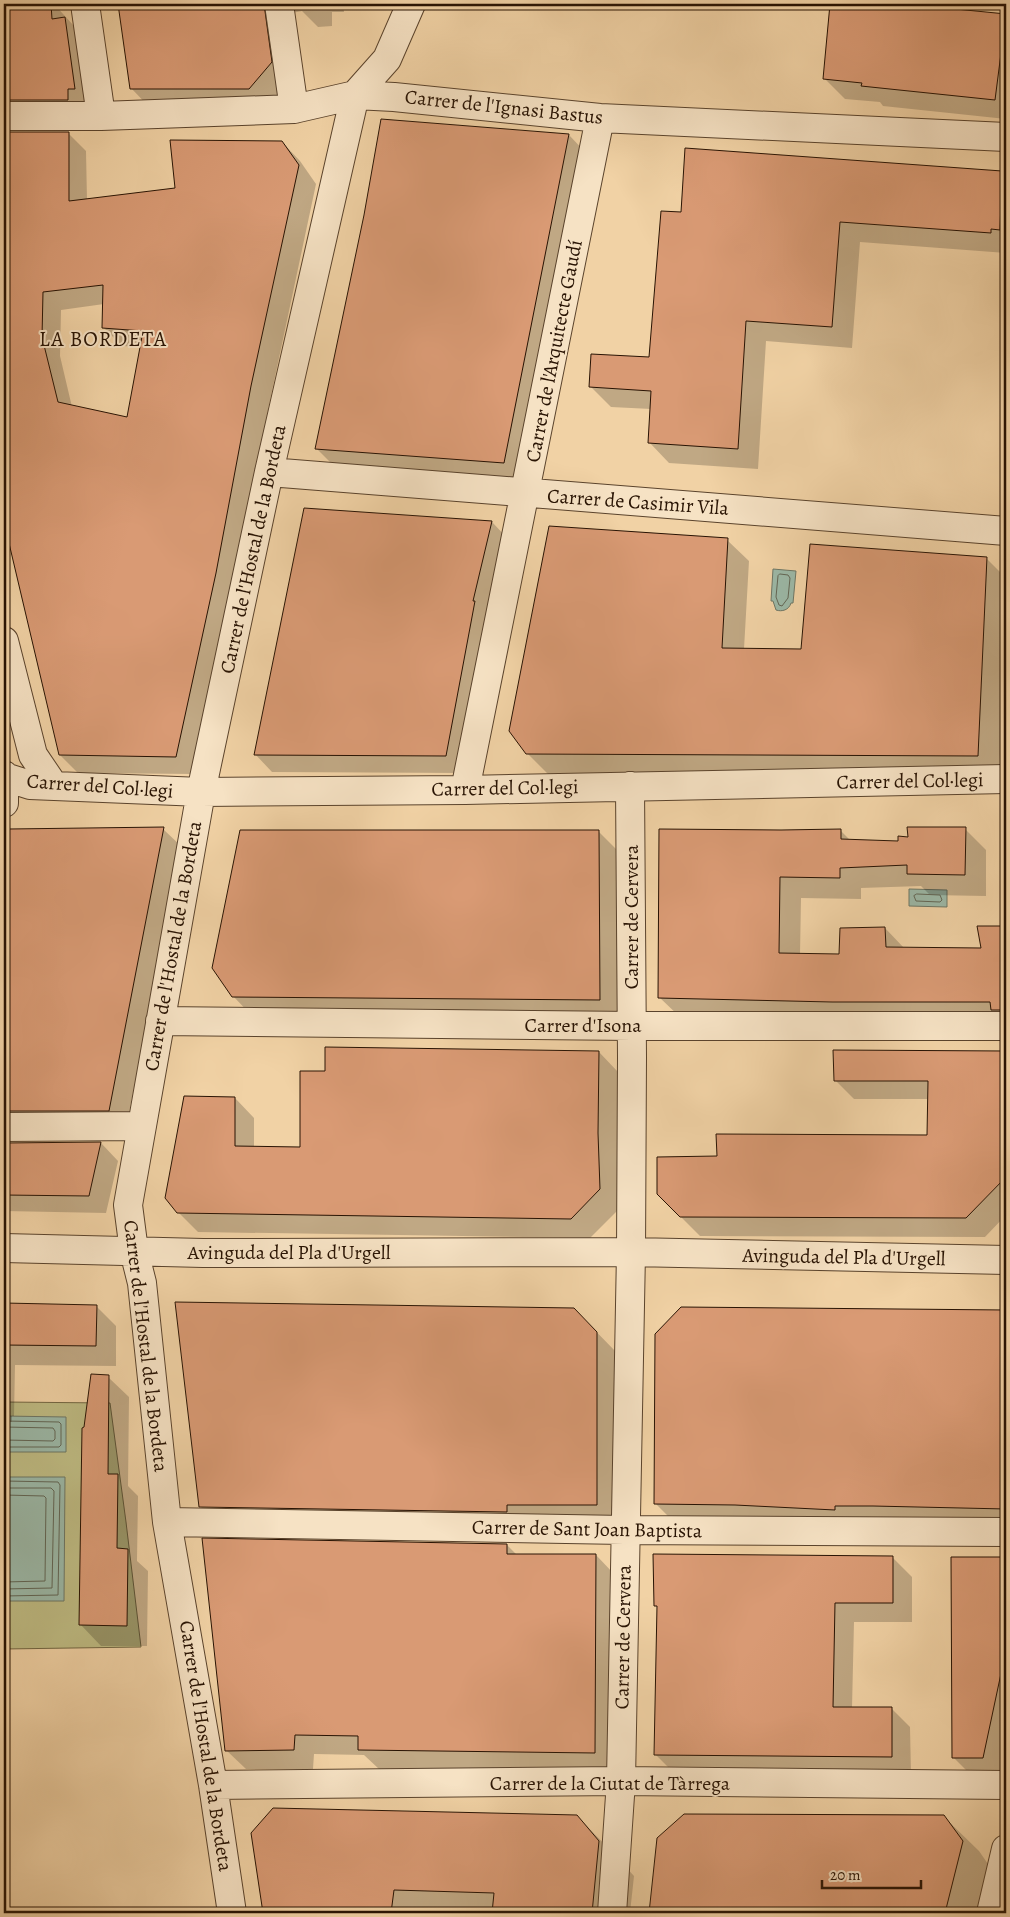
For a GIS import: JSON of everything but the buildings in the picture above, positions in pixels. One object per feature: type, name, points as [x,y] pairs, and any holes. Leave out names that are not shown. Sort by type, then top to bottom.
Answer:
[{"type":"street","points":[[85,4],[101,116]]},
{"type":"street","points":[[279,4],[294,109]]},
{"type":"street","name":"Carrer de l'Hostal de la Bordeta","points":[[232,1913],[213,1785],[168,1522],[142,1283],[134,1251],[128,1204],[201,792],[269,472],[355,95],[387,59],[411,4]]},
{"type":"street","name":"Carrer de l'Ignasi Bastus","points":[[4,116],[101,116],[294,109],[355,95],[394,96],[600,118],[1006,137]]},
{"type":"street","name":"Carrer de l'Arquitecte Gaudí","points":[[465,790],[600,118]]},
{"type":"street","name":"Carrer de Casimir Vila","points":[[269,472],[1006,531]]},
{"type":"street","points":[[4,641],[7,675],[33,756],[54,786]]},
{"type":"street","name":"Carrer del Col·legi","points":[[4,785],[201,792],[465,790],[1006,779]]},
{"type":"street","name":"Carrer de Cervera","points":[[612,1913],[621,1781],[629,1331],[632,1026],[630,786]]},
{"type":"street","name":"Carrer d'Isona","points":[[160,1020],[632,1026],[1006,1026]]},
{"type":"street","points":[[4,1127],[142,1126]]},
{"type":"street","name":"Avinguda del Pla d'Urgell","points":[[4,1248],[203,1253],[630,1252],[1006,1260]]},
{"type":"street","name":"Carrer de Sant Joan Baptista","points":[[168,1522],[624,1530],[1006,1532]]},
{"type":"street","name":"Carrer de la Ciutat de Tàrrega","points":[[213,1785],[621,1781],[1006,1785]]},
{"type":"street","points":[[991,1913],[1006,1848]]},
{"type":"shaded area","points":[[4,1402],[110,1403],[141,1647],[4,1649]]},
{"type":"water","points":[[773,569],[796,571],[793,603],[783,611],[776,610],[773,601],[771,601]]},
{"type":"water","points":[[909,889],[947,890],[947,907],[909,906]]},
{"type":"water","points":[[4,1416],[66,1417],[66,1452],[4,1452]]},
{"type":"water","points":[[4,1477],[65,1477],[64,1601],[4,1601]]},
{"type":"district","name":"LA BORDETA","points":[[103,339]]}]
